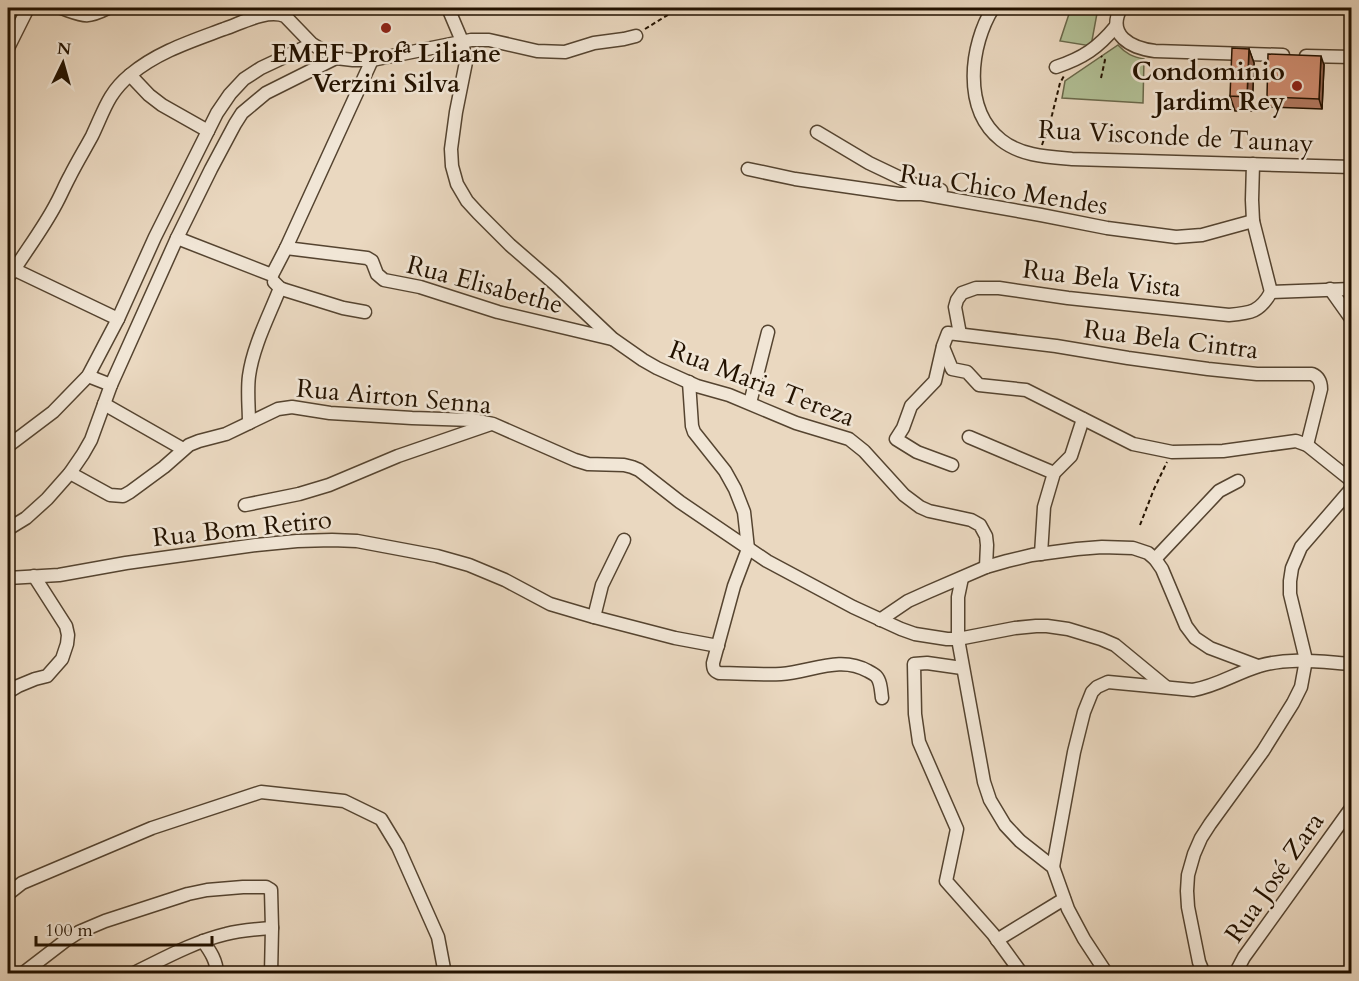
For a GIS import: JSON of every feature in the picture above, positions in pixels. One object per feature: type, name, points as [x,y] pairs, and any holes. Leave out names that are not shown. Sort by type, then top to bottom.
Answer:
[{"type":"street","points":[[8,48],[28,8]]},
{"type":"street","points":[[61,8],[87,16],[108,8]]},
{"type":"street","name":"Rua Maria Tereza","points":[[448,8],[465,52],[465,71],[456,112],[452,166],[457,184],[467,201],[510,245],[613,339],[657,368],[796,423],[849,439],[864,451],[904,495],[920,507],[971,520],[980,525],[986,536],[986,567]]},
{"type":"street","name":"Rua Visconde de Taunay","points":[[993,8],[979,38],[975,59],[976,95],[979,109],[991,130],[1002,141],[1020,150],[1040,156],[1352,167]]},
{"type":"street","points":[[1121,8],[1116,19],[1119,33],[1133,46],[1155,51],[1352,57]]},
{"type":"street","points":[[118,319],[10,271],[56,204],[108,100],[117,87],[145,64],[168,51],[273,13],[285,16],[312,44],[336,58],[372,60],[462,41],[489,40],[537,51],[559,52],[636,36]]},
{"type":"street","points":[[1056,67],[1086,55],[1116,26]]},
{"type":"street","points":[[8,446],[53,412],[88,376],[118,319],[155,237],[208,131],[224,104],[244,79],[261,68],[312,44]]},
{"type":"street","points":[[8,529],[26,518],[47,500],[70,473],[91,440],[111,385],[177,238],[235,124],[243,113],[266,93],[336,58]]},
{"type":"street","points":[[365,312],[325,303],[280,288],[274,282],[272,275],[372,60]]},
{"type":"street","points":[[130,75],[162,105],[208,131]]},
{"type":"street","points":[[817,132],[869,163],[913,184],[957,194],[975,204]]},
{"type":"street","points":[[1252,164],[1253,221],[1271,292],[1352,289]]},
{"type":"street","name":"Rua Chico Mendes","points":[[748,169],[795,180],[922,195],[1107,228],[1176,237],[1202,235],[1253,221]]},
{"type":"street","points":[[177,238],[272,275]]},
{"type":"street","name":"Rua Elisabethe","points":[[286,248],[367,258],[372,261],[377,274],[384,280],[420,287],[498,312],[613,339]]},
{"type":"street","points":[[249,423],[251,363],[280,288]]},
{"type":"street","name":"Rua Bela Vista","points":[[954,333],[957,300],[962,293],[976,288],[999,288],[1068,298],[1229,315],[1245,314],[1258,308],[1264,304],[1271,292]]},
{"type":"street","points":[[1330,289],[1352,320]]},
{"type":"street","points":[[750,403],[768,332]]},
{"type":"street","points":[[952,465],[917,452],[896,439],[903,428],[911,406],[935,381],[943,345],[954,333]]},
{"type":"street","name":"Rua Bela Cintra","points":[[954,333],[1208,369],[1257,374],[1312,374],[1317,376],[1321,383],[1307,445]]},
{"type":"street","points":[[943,345],[952,369],[967,372],[979,386],[1026,390],[1133,444],[1172,452],[1223,452],[1296,441],[1307,445],[1352,481]]},
{"type":"street","points":[[88,376],[111,385]]},
{"type":"street","points":[[689,382],[690,419],[694,432],[725,471],[735,489],[744,512],[748,549],[734,586],[713,668],[720,673],[779,674],[848,663],[860,666],[875,675],[880,682],[882,698]]},
{"type":"street","points":[[104,404],[183,449]]},
{"type":"street","name":"Rua Airton Senna","points":[[70,473],[110,495],[123,496],[164,467],[183,449],[199,441],[226,434],[278,409],[292,407],[330,413],[473,420],[493,424],[588,464],[632,467],[639,470],[672,496],[767,561],[880,620],[915,634],[958,639],[1036,626],[1068,629],[1115,645],[1166,687]]},
{"type":"street","points":[[1041,554],[1044,507],[1054,473],[1071,456],[1083,419]]},
{"type":"street","points":[[245,505],[299,494],[329,485],[398,456],[493,424]]},
{"type":"street","points":[[969,436],[1054,473]]},
{"type":"street","points":[[1155,559],[1220,491],[1238,481]]},
{"type":"street","points":[[1204,974],[1199,962],[1188,907],[1188,875],[1194,854],[1209,824],[1263,751],[1301,687],[1306,660],[1290,594],[1292,568],[1302,548],[1352,488]]},
{"type":"street","points":[[594,617],[602,585],[624,540]]},
{"type":"street","name":"Rua Bom Retiro","points":[[8,578],[59,575],[256,545],[297,541],[357,541],[437,556],[469,565],[505,580],[550,604],[675,638],[718,646]]},
{"type":"street","points":[[880,620],[908,602],[986,567],[1007,561],[1041,554],[1102,547],[1133,548],[1148,553],[1162,568],[1186,626],[1195,638],[1210,648],[1258,666]]},
{"type":"street","points":[[8,692],[26,682],[47,676],[62,659],[67,644],[66,626],[34,576]]},
{"type":"street","points":[[962,578],[958,597],[958,639],[984,782],[990,800],[1005,825],[1020,841],[1053,867]]},
{"type":"street","points":[[1107,974],[1084,939],[1064,900],[1053,867],[1074,752],[1084,712],[1092,692],[1108,682],[1193,690],[1207,687],[1258,666],[1285,662],[1306,660],[1352,664]]},
{"type":"street","points":[[962,668],[927,663],[914,664],[915,714],[919,741],[957,829],[945,881],[997,940],[1022,974]]},
{"type":"street","points":[[8,894],[22,883],[153,828],[261,792],[344,801],[381,819],[398,847],[438,937],[445,974]]},
{"type":"street","name":"Rua José Zara","points":[[1234,974],[1352,807]]},
{"type":"street","points":[[22,974],[79,932],[92,926],[188,894],[243,887],[266,887],[270,888],[272,893],[271,974]]},
{"type":"street","points":[[997,940],[1064,900]]},
{"type":"street","points":[[132,974],[185,948],[224,934],[272,928]]},
{"type":"street","points":[[203,941],[212,954],[217,974]]},
{"type":"path","points":[[636,36],[679,8]]},
{"type":"path","points":[[1101,78],[1105,60],[1102,57]]},
{"type":"path","points":[[1040,156],[1060,83],[1070,72]]},
{"type":"path","points":[[1140,525],[1172,452]]},
{"type":"green space","points":[[1071,8],[1098,8],[1091,46],[1060,41]]},
{"type":"green space","points":[[1118,45],[1130,55],[1144,59],[1143,103],[1062,98],[1065,81]]},
{"type":"building","points":[[1232,48],[1249,49],[1247,97],[1230,96]]},
{"type":"building","name":"Condominio Jardim Rey","points":[[1268,54],[1321,56],[1319,99],[1267,97]]},
{"type":"place","name":"EMEF Profª Liliane Verzini Silva","points":[[386,28]]},
{"type":"place","name":"Condominio Jardim Rey","points":[[1297,86]]}]
